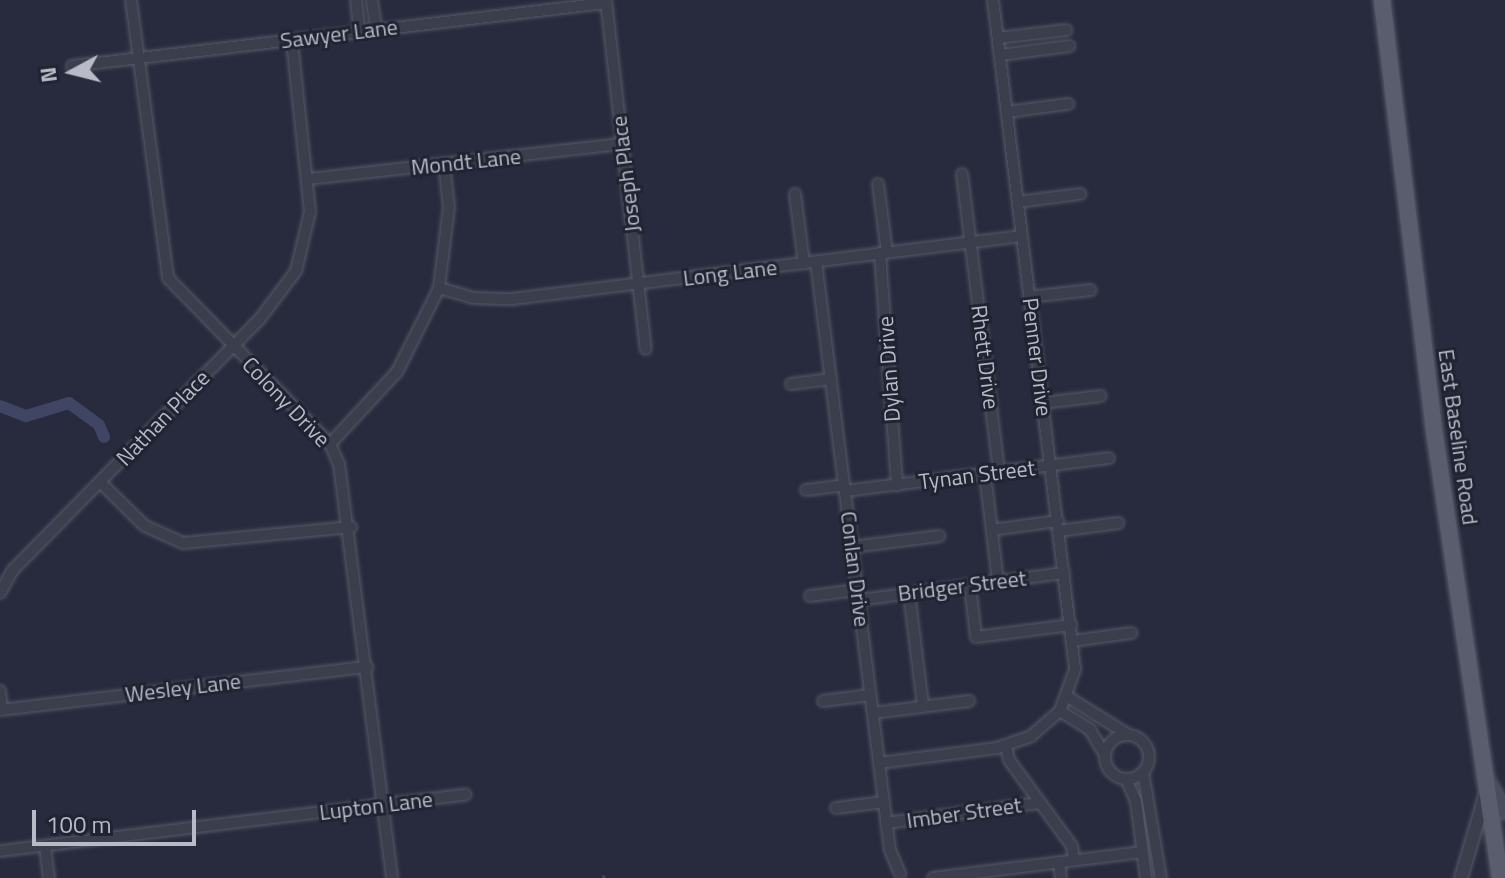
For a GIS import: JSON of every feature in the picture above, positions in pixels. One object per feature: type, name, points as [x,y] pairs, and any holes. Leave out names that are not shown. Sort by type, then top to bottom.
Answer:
[{"type":"main road","name":"East Baseline Road","points":[[1382,0],[1433,423],[1489,783],[1500,878]]},
{"type":"main road","points":[[1489,783],[1505,812]]},
{"type":"street","name":"Colony Drive","points":[[131,0],[168,278],[330,444],[346,488],[392,878]]},
{"type":"street","points":[[356,0],[359,31]]},
{"type":"street","points":[[372,0],[376,29]]},
{"type":"street","name":"Penner Drive","points":[[993,0],[1073,641],[1075,669],[1068,697],[1060,711]]},
{"type":"street","name":"Sawyer Lane","points":[[72,66],[606,1]]},
{"type":"street","name":"Joseph Place","points":[[606,1],[646,349]]},
{"type":"street","points":[[998,38],[1067,30]]},
{"type":"street","name":"Nathan Place","points":[[0,593],[12,571],[280,297],[296,271],[308,227],[309,179],[292,40]]},
{"type":"street","points":[[1000,55],[1069,46]]},
{"type":"street","points":[[1007,112],[1068,104]]},
{"type":"street","name":"Mondt Lane","points":[[309,179],[622,144]]},
{"type":"street","points":[[330,444],[397,372],[439,288],[449,218],[444,164]]},
{"type":"street","name":"Rhett Drive","points":[[962,174],[999,472]]},
{"type":"street","name":"Dylan Drive","points":[[878,184],[897,485]]},
{"type":"street","points":[[795,194],[804,263]]},
{"type":"street","points":[[1018,202],[1080,194]]},
{"type":"street","name":"Long Lane","points":[[439,288],[501,299],[1022,236]]},
{"type":"street","name":"Conlan Drive","points":[[816,262],[886,823],[904,877]]},
{"type":"street","points":[[1029,297],[1091,290]]},
{"type":"street","points":[[791,384],[831,379]]},
{"type":"street","points":[[1043,403],[1101,396]]},
{"type":"street","name":"Tynan Street","points":[[806,490],[897,485],[1109,458]]},
{"type":"street","points":[[985,474],[998,582]]},
{"type":"street","points":[[100,482],[145,526],[183,543],[351,527]]},
{"type":"street","points":[[992,530],[1118,523]]},
{"type":"street","points":[[852,547],[939,536]]},
{"type":"street","name":"Bridger Street","points":[[810,596],[909,593],[1064,573]]},
{"type":"street","points":[[970,585],[976,637],[1071,625]]},
{"type":"street","points":[[909,593],[923,706]]},
{"type":"street","points":[[1073,641],[1131,633]]},
{"type":"street","name":"Wesley Lane","points":[[1,710],[367,667]]},
{"type":"street","points":[[0,691],[1,710]]},
{"type":"street","points":[[823,701],[871,695]]},
{"type":"street","points":[[1068,697],[1146,746],[1148,759],[1143,772],[1161,878]]},
{"type":"street","points":[[873,713],[969,701]]},
{"type":"street","points":[[879,763],[1006,746],[1031,736],[1060,711],[1090,730],[1113,774],[1126,779],[1143,772]]},
{"type":"street","points":[[1105,755],[1110,742],[1129,735]]},
{"type":"street","points":[[1006,746],[1009,760],[1072,846],[1074,860]]},
{"type":"street","points":[[1126,779],[1136,801],[1146,878]]},
{"type":"street","points":[[1461,878],[1489,783]]},
{"type":"street","name":"Lupton Lane","points":[[0,851],[466,795]]},
{"type":"street","points":[[836,808],[884,802]]},
{"type":"street","name":"Imber Street","points":[[886,823],[1041,803]]},
{"type":"street","points":[[45,846],[49,878]]},
{"type":"street","points":[[933,878],[1142,852]]},
{"type":"street","points":[[1059,862],[1061,878]]},
{"type":"waterway","points":[[0,406],[26,416],[69,403],[99,425],[104,437]]}]
